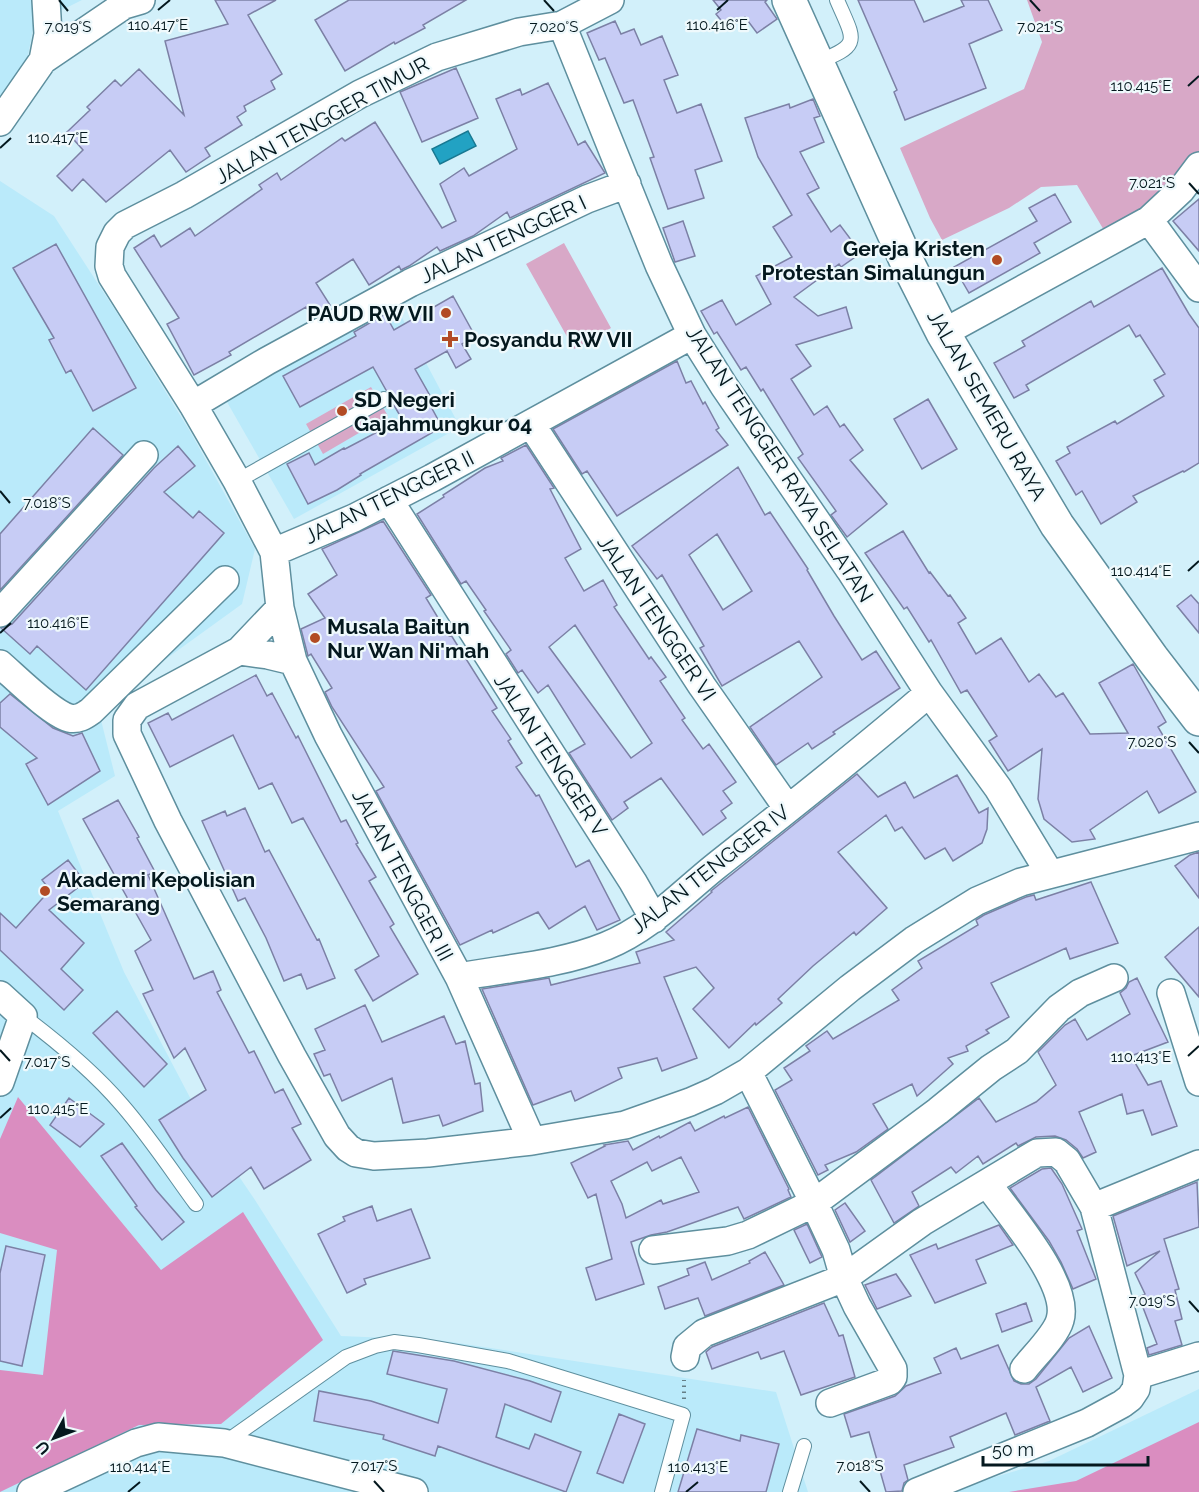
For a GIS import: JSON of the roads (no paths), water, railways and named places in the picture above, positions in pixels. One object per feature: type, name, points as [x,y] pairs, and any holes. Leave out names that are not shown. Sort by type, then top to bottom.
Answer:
[{"type":"street","points":[[43,60],[48,34],[46,0]]},
{"type":"street","name":"JALAN TENGGER TIMUR","points":[[194,405],[112,276],[109,266],[110,247],[117,233],[125,225],[184,195],[360,94],[437,57],[519,33],[562,25],[610,0]]},
{"type":"street","name":"JALAN SEMERU RAYA","points":[[789,0],[905,258],[943,333],[1057,525],[1152,658],[1199,719]]},
{"type":"street","points":[[0,122],[43,60],[126,2]]},
{"type":"street","name":"JALAN TENGGER RAYA SELATAN","points":[[562,25],[659,265],[692,335],[724,386],[850,570],[929,693],[998,788],[1050,874]]},
{"type":"street","points":[[943,333],[1149,220],[1181,190],[1199,166]]},
{"type":"street","name":"JALAN TENGGER I","points":[[194,405],[267,361],[410,283],[587,199],[627,184]]},
{"type":"street","points":[[1149,220],[1199,288]]},
{"type":"street","name":"JALAN TENGGER II","points":[[274,552],[312,537],[389,500],[692,335]]},
{"type":"street","points":[[194,405],[274,552]]},
{"type":"street","name":"JALAN TENGGER VI","points":[[531,424],[695,676],[789,809]]},
{"type":"street","points":[[0,613],[144,455]]},
{"type":"street","name":"JALAN TENGGER V","points":[[389,500],[633,882],[654,919]]},
{"type":"street","name":"JALAN TENGGER III","points":[[274,552],[280,608],[293,661],[334,746],[459,977],[532,1141]]},
{"type":"street","points":[[0,664],[55,711],[69,718],[80,718],[91,711],[225,580]]},
{"type":"street","points":[[280,608],[239,651],[137,706],[127,720],[127,734],[168,821],[292,1056],[337,1136],[356,1153],[374,1156],[428,1153],[532,1141],[626,1125],[690,1102],[748,1072],[850,988],[914,940],[977,901],[1021,882],[1199,836]]},
{"type":"street","points":[[239,651],[293,661]]},
{"type":"street","name":"JALAN TENGGER IV","points":[[459,977],[543,964],[586,953],[608,945],[654,919],[866,748],[929,693]]},
{"type":"street","points":[[653,1250],[729,1240],[748,1235],[814,1203],[938,1112],[991,1068],[1017,1051],[1059,1008],[1080,993],[1114,978]]},
{"type":"street","points":[[1171,993],[1199,1082]]},
{"type":"street","points":[[0,995],[24,1016],[0,1082]]},
{"type":"street","points":[[748,1072],[836,1250],[844,1278],[857,1306],[893,1369],[893,1377],[890,1381],[830,1403]]},
{"type":"street","points":[[685,1357],[687,1347],[704,1333],[844,1278],[922,1221],[1037,1153],[1056,1152],[1067,1161],[1094,1207],[1138,1376],[1136,1389],[1122,1404],[1087,1423],[917,1492]]},
{"type":"street","points":[[1094,1207],[1199,1164]]},
{"type":"street","points":[[987,1183],[1048,1270],[1060,1300],[1061,1319],[1024,1369]]},
{"type":"street","points":[[1138,1376],[1199,1356]]},
{"type":"street","points":[[31,1492],[136,1443],[158,1437],[224,1443],[414,1492]]},
{"type":"lane","points":[[816,63],[837,55],[850,44],[851,36],[837,0]]},
{"type":"lane","points":[[237,481],[384,399]]},
{"type":"lane","points":[[24,1016],[76,1058],[122,1104],[196,1204]]},
{"type":"lane","points":[[224,1443],[346,1357],[375,1346],[394,1342],[508,1360],[683,1415],[662,1492]]},
{"type":"lane","points":[[790,1492],[804,1446]]},
{"type":"water","points":[[468,131],[476,146],[440,164],[432,149]]},
{"type":"place","name":"Gereja Kristen Protestan Simalungun","points":[[997,260]]},
{"type":"place","name":"PAUD RW VII","points":[[446,313]]},
{"type":"place","name":"Posyandu RW VII","points":[[450,339]]},
{"type":"place","name":"SD Negeri Gajahmungkur 04","points":[[342,411]]},
{"type":"place","name":"Musala Baitun Nur Wan Ni'mah","points":[[315,638]]},
{"type":"place","name":"Akademi Kepolisian Semarang","points":[[45,891]]}]
